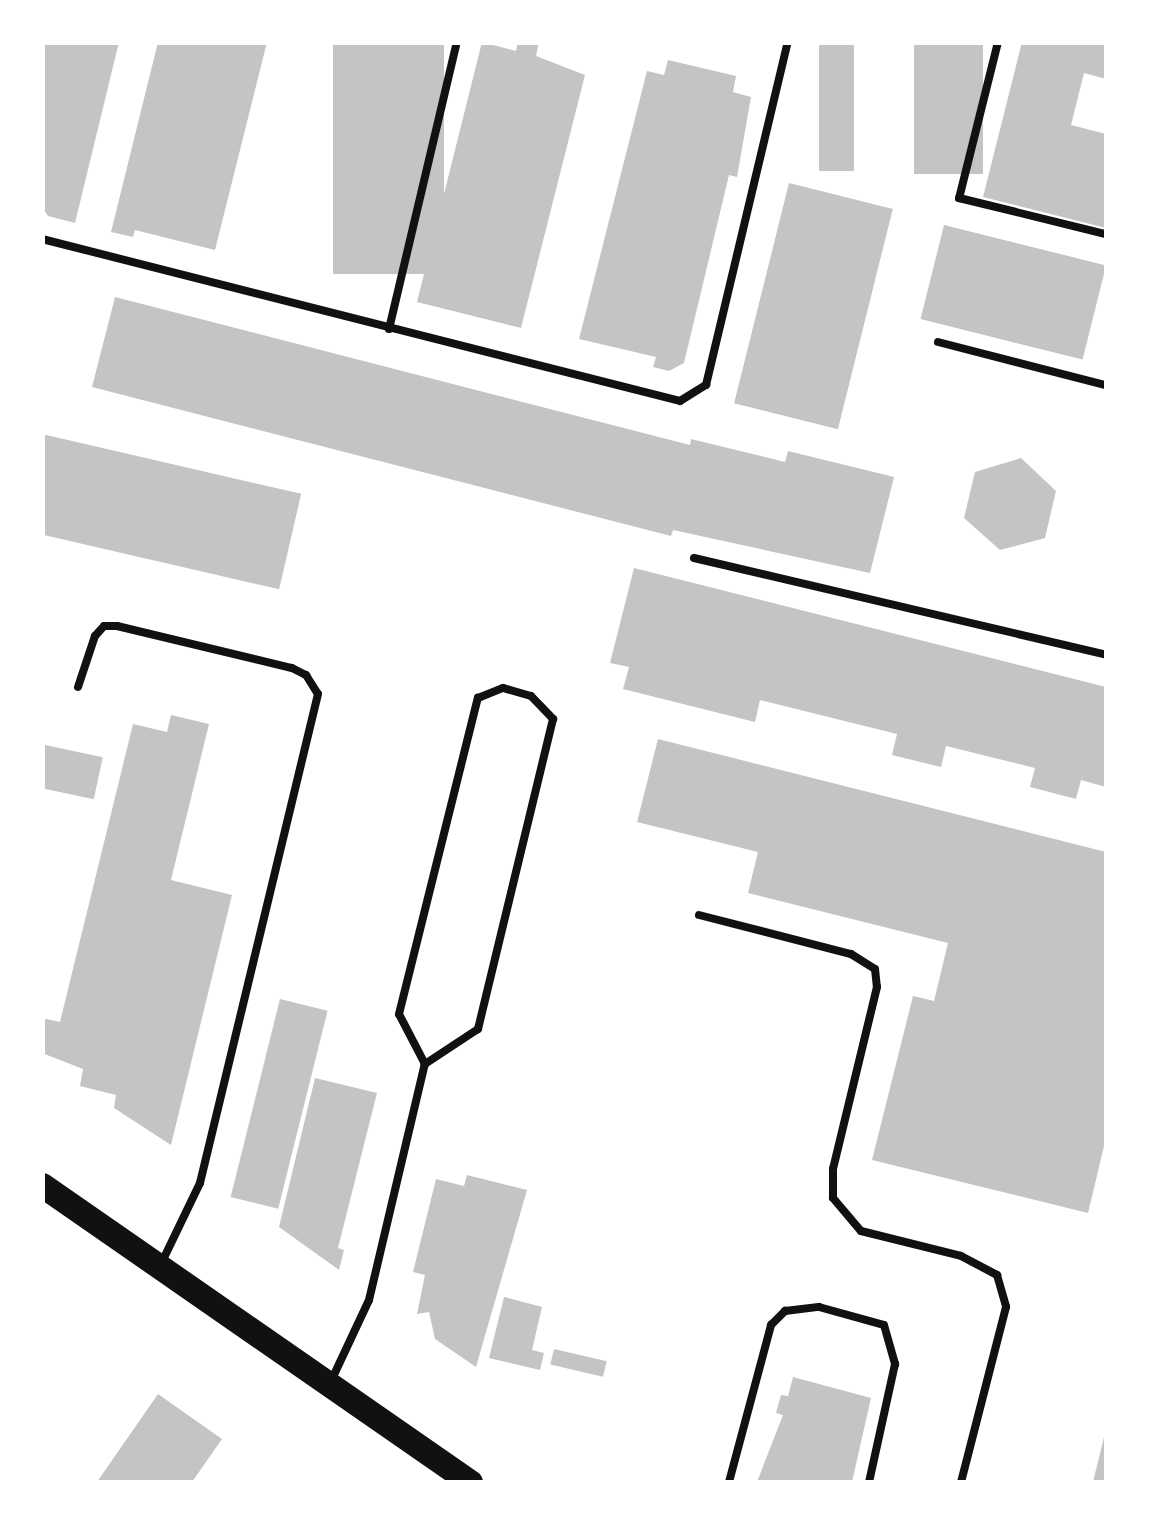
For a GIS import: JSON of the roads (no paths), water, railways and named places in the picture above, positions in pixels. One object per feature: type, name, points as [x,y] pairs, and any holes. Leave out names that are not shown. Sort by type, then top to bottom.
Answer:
[{"type":"main road","points":[[42,1185],[470,1482]]},
{"type":"lane","points":[[389,329],[457,42]]},
{"type":"lane","points":[[42,238],[680,401],[706,384],[788,42]]},
{"type":"lane","points":[[998,42],[960,198],[1106,234]]},
{"type":"lane","points":[[938,342],[1106,384]]},
{"type":"lane","points":[[694,558],[1106,655]]},
{"type":"lane","points":[[78,687],[95,636],[104,626],[118,626],[292,668],[306,675],[318,694],[200,1183],[160,1266]]},
{"type":"lane","points":[[330,1383],[369,1300],[425,1064],[399,1014],[478,698],[503,688],[531,696],[553,719],[478,1030],[425,1064]]},
{"type":"lane","points":[[699,915],[850,954],[874,969],[877,987],[833,1168],[833,1198],[861,1231],[961,1256],[997,1275],[1006,1308],[961,1482]]},
{"type":"lane","points":[[729,1482],[771,1325],[785,1311],[819,1308],[884,1325],[895,1364],[869,1482]]}]
